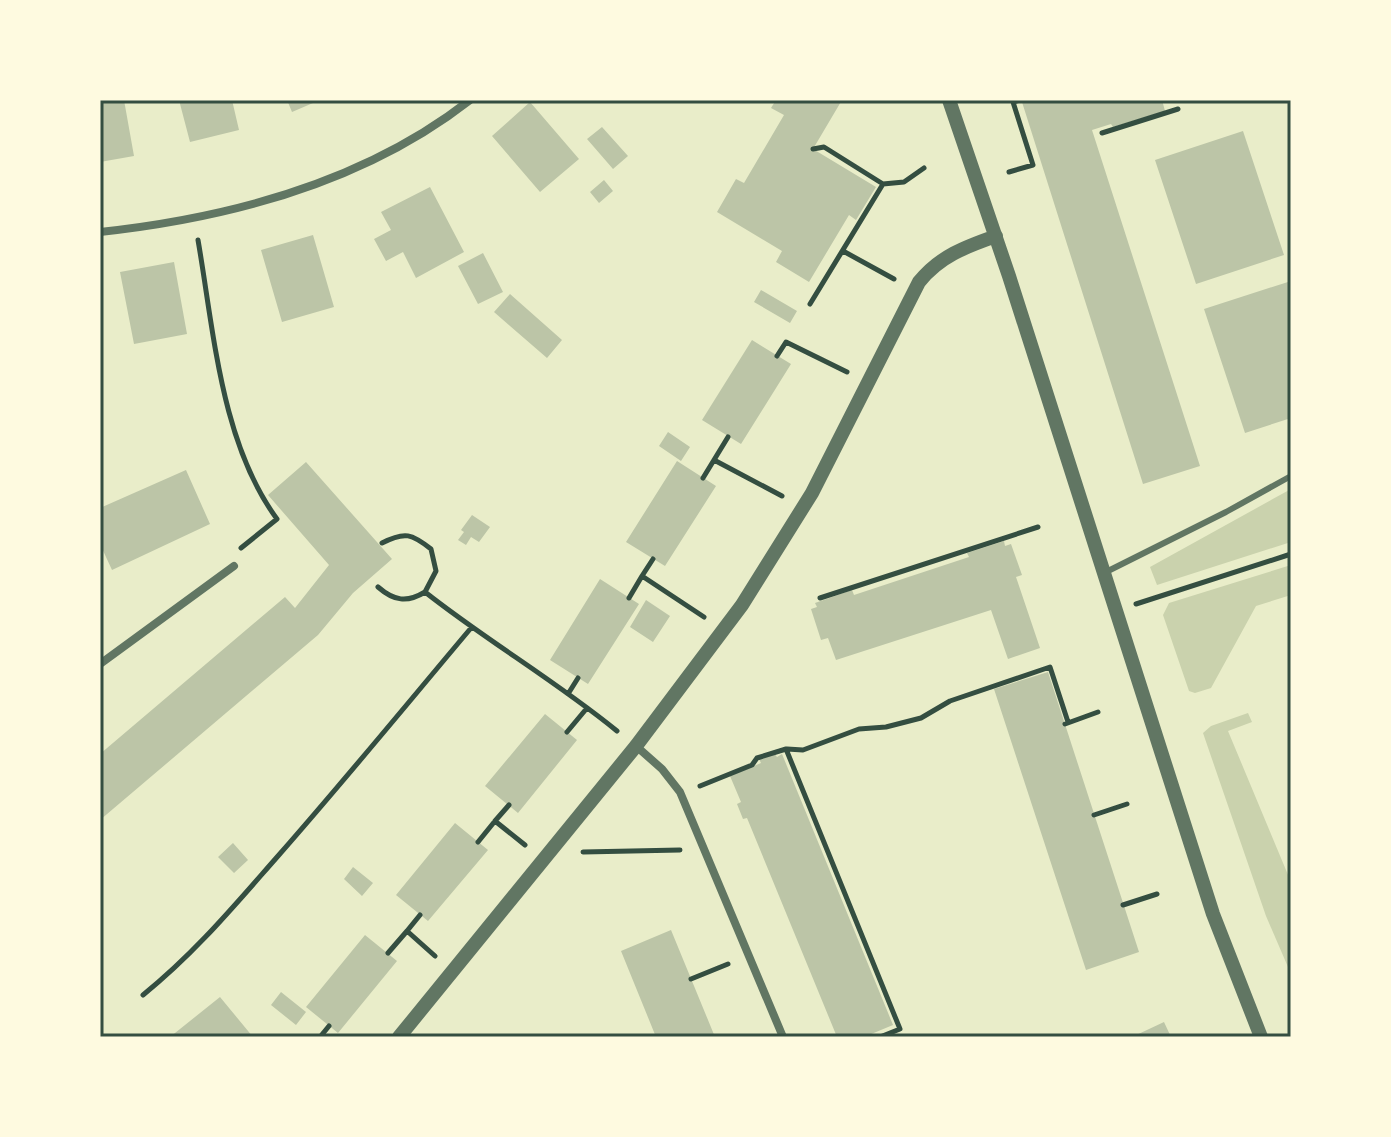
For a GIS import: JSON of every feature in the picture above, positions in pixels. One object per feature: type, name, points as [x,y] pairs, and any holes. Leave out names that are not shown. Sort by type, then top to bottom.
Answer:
[{"type":"street","points":[[100,232],[195,218],[299,190],[388,153],[431,130],[470,100]]},
{"type":"street","points":[[949,100],[996,236],[1213,914],[1261,1037]]},
{"type":"street","points":[[399,1037],[636,746],[716,642],[797,519],[845,432],[919,282],[952,253],[996,236]]},
{"type":"street","points":[[100,664],[234,566]]},
{"type":"street","points":[[636,746],[662,769],[680,792],[783,1037]]},
{"type":"lane","points":[[1104,573],[1291,476]]},
{"type":"path","points":[[1009,172],[1033,165],[1013,102],[1020,100]]},
{"type":"path","points":[[1102,133],[1178,109]]},
{"type":"path","points":[[813,149],[824,147],[883,184],[904,182],[924,168]]},
{"type":"path","points":[[810,304],[883,184]]},
{"type":"path","points":[[198,240],[235,438],[259,495],[277,519],[228,558],[234,566]]},
{"type":"path","points":[[843,251],[895,280]]},
{"type":"path","points":[[777,356],[786,342],[851,375]]},
{"type":"path","points":[[703,478],[728,437]]},
{"type":"path","points":[[714,460],[786,499]]},
{"type":"path","points":[[820,598],[1038,527]]},
{"type":"path","points":[[378,587],[389,596],[403,600],[415,598],[425,592],[436,571],[431,549],[415,537],[397,535],[382,543]]},
{"type":"path","points":[[1116,611],[1291,554]]},
{"type":"path","points":[[629,598],[653,559]]},
{"type":"path","points":[[642,576],[708,620]]},
{"type":"path","points":[[425,592],[620,734]]},
{"type":"path","points":[[143,995],[180,965],[215,928],[325,804],[471,628]]},
{"type":"path","points":[[700,787],[752,765],[757,758],[786,749],[803,750],[859,729],[886,727],[921,718],[950,701],[1050,667],[1066,723],[1098,712]]},
{"type":"path","points":[[568,694],[578,678]]},
{"type":"path","points":[[567,732],[587,708]]},
{"type":"path","points":[[786,749],[803,799],[900,1029],[880,1037]]},
{"type":"path","points":[[1094,815],[1127,804]]},
{"type":"path","points":[[478,842],[509,805]]},
{"type":"path","points":[[495,821],[528,848]]},
{"type":"path","points":[[582,852],[680,850]]},
{"type":"path","points":[[1123,905],[1157,894]]},
{"type":"path","points":[[388,953],[420,915]]},
{"type":"path","points":[[407,931],[439,959]]},
{"type":"path","points":[[691,979],[728,964]]},
{"type":"path","points":[[320,1037],[329,1026]]},
{"type":"green space","points":[[1291,489],[1291,542],[1157,585],[1150,567]]},
{"type":"green space","points":[[1291,565],[1291,595],[1256,606],[1211,688],[1195,693],[1189,691],[1163,615],[1169,603]]},
{"type":"green space","points":[[1248,713],[1252,722],[1228,731],[1291,882],[1291,974],[1266,916],[1203,733],[1211,726]]},
{"type":"building","points":[[124,100],[134,156],[100,162],[100,101]]},
{"type":"building","points":[[179,100],[232,100],[239,130],[190,142]]},
{"type":"building","points":[[287,100],[320,100],[292,112]]},
{"type":"building","points":[[776,100],[842,100],[813,149],[876,187],[856,220],[849,215],[809,282],[776,262],[782,251],[717,212],[736,179],[744,183],[784,115],[771,108]]},
{"type":"building","points":[[1162,100],[1165,111],[1092,130],[1200,466],[1143,484],[1022,102]]},
{"type":"building","points":[[530,102],[579,159],[540,192],[492,136]]},
{"type":"building","points":[[602,127],[628,156],[613,169],[587,139]]},
{"type":"building","points":[[1243,131],[1284,255],[1196,284],[1155,160]]},
{"type":"building","points":[[604,180],[613,191],[599,203],[590,192]]},
{"type":"building","points":[[430,187],[464,252],[416,278],[403,252],[386,261],[374,239],[391,230],[381,212]]},
{"type":"building","points":[[313,235],[334,307],[282,322],[261,250]]},
{"type":"building","points":[[483,253],[503,292],[478,304],[458,266]]},
{"type":"building","points":[[174,262],[187,334],[134,344],[120,272]]},
{"type":"building","points":[[1291,281],[1291,418],[1245,433],[1204,309]]},
{"type":"building","points":[[761,290],[797,311],[790,323],[754,302]]},
{"type":"building","points":[[510,294],[562,340],[547,358],[494,312]]},
{"type":"building","points":[[752,340],[791,364],[741,444],[702,420]]},
{"type":"building","points":[[668,432],[690,447],[681,461],[659,446]]},
{"type":"building","points":[[677,461],[716,486],[665,566],[626,542]]},
{"type":"building","points":[[306,462],[392,559],[353,593],[318,635],[100,820],[100,754],[285,597],[295,608],[329,565],[268,495]]},
{"type":"building","points":[[186,470],[210,524],[112,570],[100,544],[100,508]]},
{"type":"building","points":[[472,515],[490,527],[479,542],[471,537],[466,545],[458,540]]},
{"type":"building","points":[[1004,541],[1005,546],[1011,544],[1022,575],[1016,577],[1040,648],[1008,659],[991,610],[836,660],[828,638],[821,640],[811,609],[817,607],[815,603],[852,590],[854,595],[969,557],[967,553]]},
{"type":"building","points":[[600,579],[639,604],[588,684],[550,660]]},
{"type":"building","points":[[646,600],[670,616],[653,642],[630,627]]},
{"type":"building","points":[[1048,672],[1139,952],[1086,970],[994,689]]},
{"type":"building","points":[[545,714],[577,740],[518,813],[485,786]]},
{"type":"building","points":[[774,753],[777,757],[782,754],[893,1025],[864,1037],[837,1037],[747,818],[743,819],[737,804],[741,802],[730,776],[761,763],[759,759]]},
{"type":"building","points":[[455,823],[488,850],[428,921],[396,895]]},
{"type":"building","points":[[233,843],[248,860],[234,873],[218,857]]},
{"type":"building","points":[[353,867],[373,883],[362,896],[344,879]]},
{"type":"building","points":[[671,930],[715,1037],[656,1037],[621,951]]},
{"type":"building","points":[[365,935],[397,961],[338,1033],[306,1007]]},
{"type":"building","points":[[281,992],[306,1012],[296,1025],[271,1005]]},
{"type":"building","points":[[220,997],[253,1037],[170,1037]]},
{"type":"building","points":[[1164,1022],[1171,1037],[1132,1037]]}]
